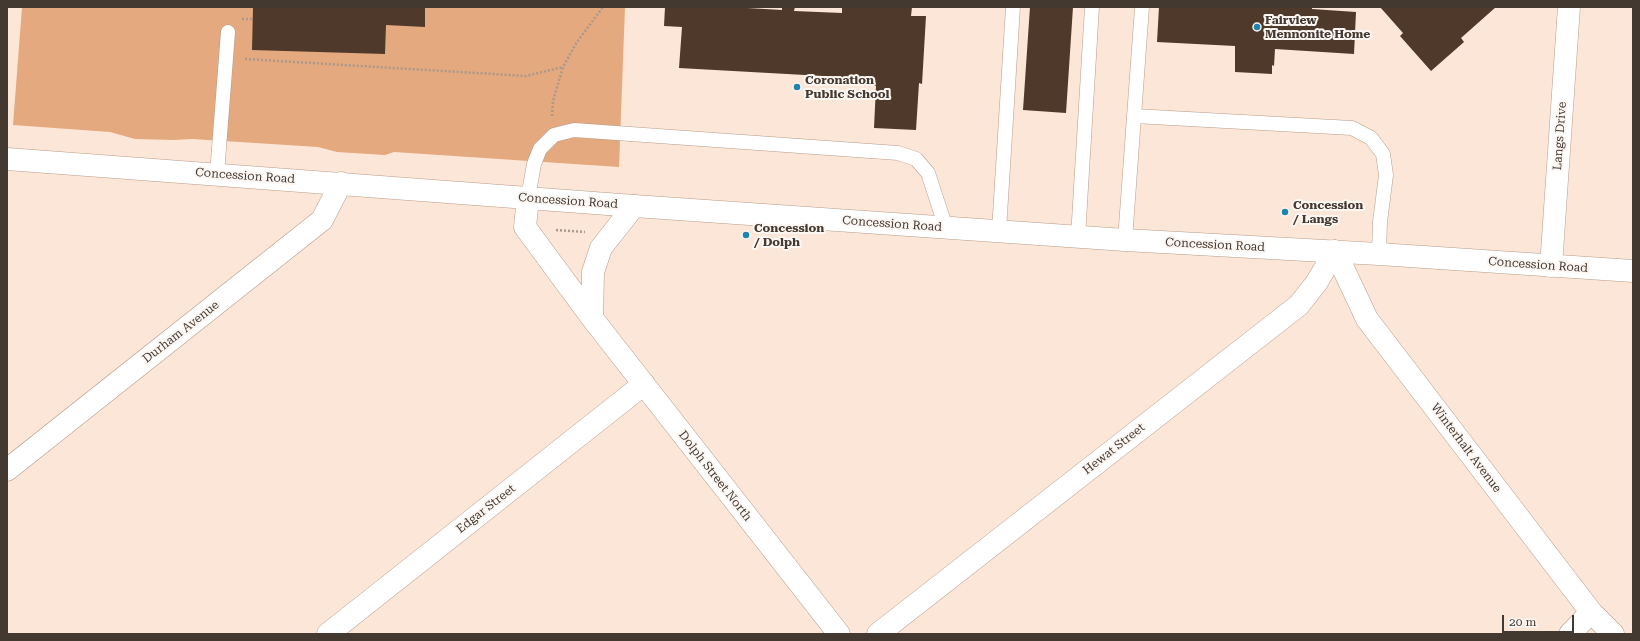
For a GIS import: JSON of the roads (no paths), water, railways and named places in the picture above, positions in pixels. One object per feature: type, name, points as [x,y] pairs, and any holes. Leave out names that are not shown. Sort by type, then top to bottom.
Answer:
[{"type":"street","name":"Langs Drive","points":[[1551,266],[1569,7]]},
{"type":"street","name":"Concession Road","points":[[7,159],[946,228],[1125,240],[1335,251],[1633,271]]},
{"type":"street","name":"Durham Avenue","points":[[7,470],[322,220],[341,183]]},
{"type":"street","name":"Dolph Street North","points":[[528,198],[525,227],[592,318],[839,634]]},
{"type":"street","points":[[592,318],[593,272],[601,248],[634,206]]},
{"type":"street","name":"Winterhalt Avenue","points":[[1335,251],[1367,319],[1591,612],[1613,634]]},
{"type":"street","name":"Hewat Street","points":[[878,634],[1299,305],[1317,282],[1335,251]]},
{"type":"street","name":"Edgar Street","points":[[328,634],[644,384]]},
{"type":"street","points":[[1570,634],[1591,612]]},
{"type":"lane","points":[[999,231],[1013,7]]},
{"type":"lane","points":[[1078,237],[1092,7]]},
{"type":"lane","points":[[1125,240],[1142,7]]},
{"type":"lane","points":[[218,174],[228,32]]},
{"type":"lane","points":[[1134,116],[1352,128],[1371,138],[1383,154],[1386,175],[1380,222],[1379,254]]},
{"type":"lane","points":[[528,198],[534,164],[540,149],[554,135],[574,130],[803,146],[898,153],[916,159],[928,173],[946,228]]},
{"type":"place","name":"Fairview Mennonite Home","points":[[1257,27]]},
{"type":"place","name":"Coronation Public School","points":[[797,87]]},
{"type":"place","name":"Concession / Langs","points":[[1285,212]]},
{"type":"place","name":"Concession / Dolph","points":[[746,235]]}]
